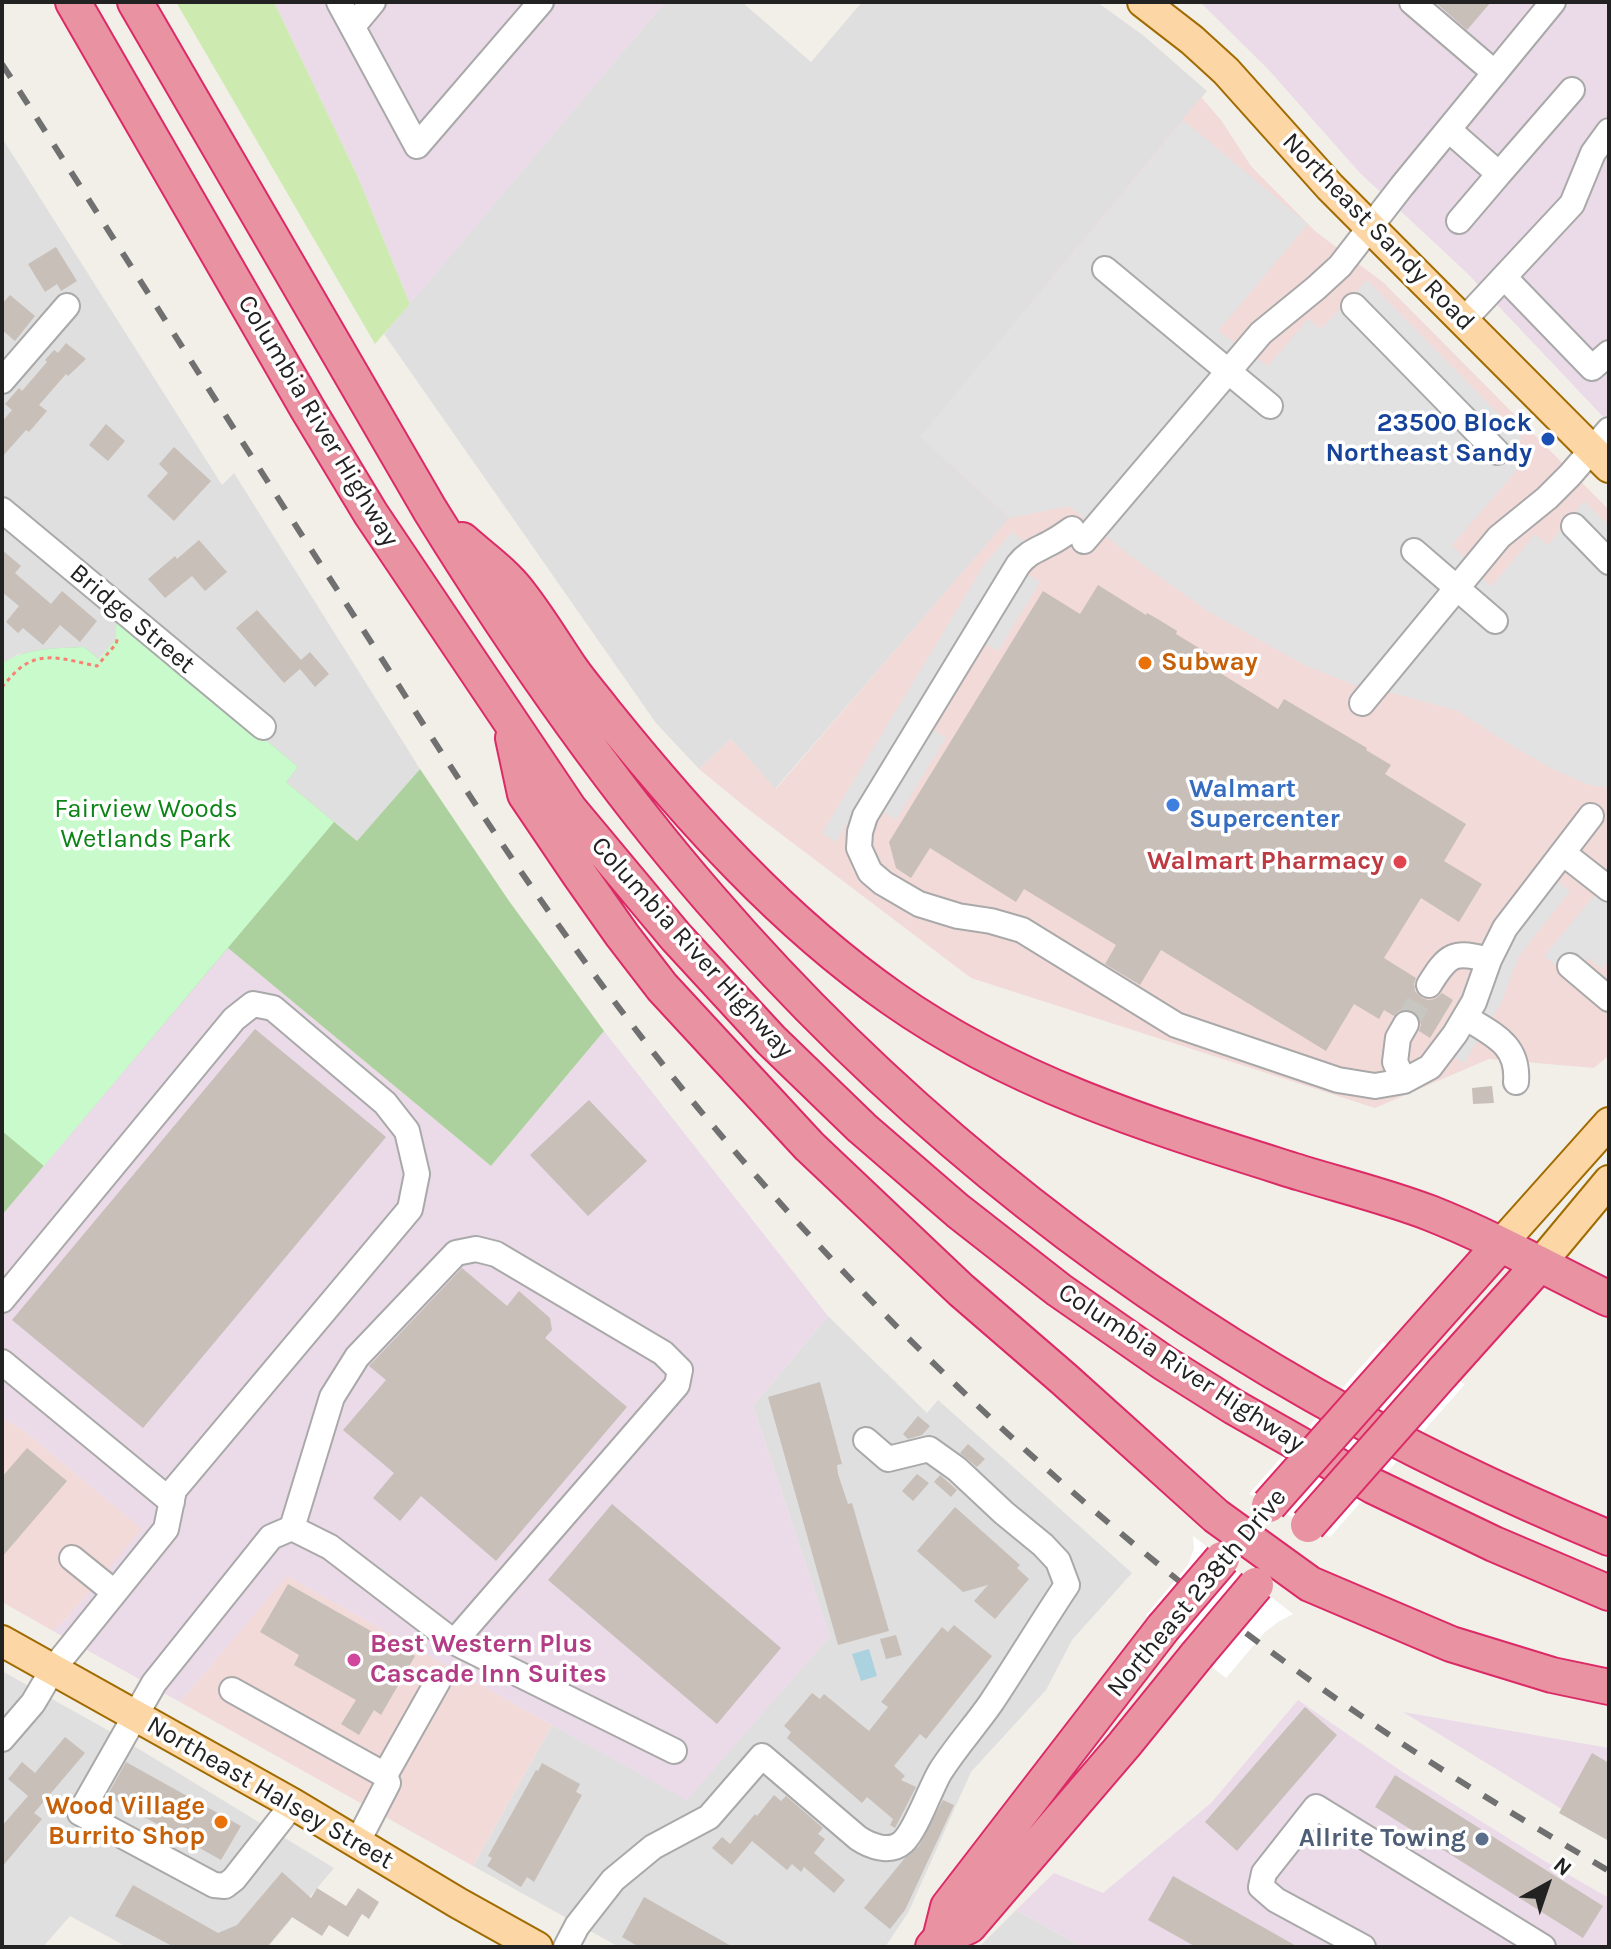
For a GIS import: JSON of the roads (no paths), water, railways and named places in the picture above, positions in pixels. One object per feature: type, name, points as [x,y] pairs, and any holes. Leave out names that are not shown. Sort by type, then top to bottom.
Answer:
[{"type":"highway","name":"Columbia River Highway","points":[[73,2],[371,514],[508,718],[570,810],[640,895],[771,1040],[958,1211],[1059,1290],[1119,1332],[1234,1407],[1373,1486],[1481,1538],[1609,1593]]},
{"type":"highway","name":"Columbia River Highway","points":[[135,2],[476,585],[589,749],[711,901],[804,1000],[878,1073],[984,1166],[1092,1250],[1186,1316],[1312,1394],[1413,1448],[1498,1490],[1609,1538]]},
{"type":"highway","points":[[430,510],[518,591],[574,674],[623,734],[759,886],[825,946],[895,1000],[995,1059],[1059,1090],[1165,1130],[1429,1213],[1609,1299]]},
{"type":"highway","points":[[508,718],[525,794],[622,935],[672,998],[809,1146],[961,1290],[1216,1516],[1232,1547],[1266,1573],[1310,1584],[1451,1644],[1552,1675],[1609,1687]]},
{"type":"highway","name":"Northeast 238th Drive","points":[[936,1943],[948,1907],[1163,1628],[1500,1245]]},
{"type":"highway","name":"Northeast 238th Drive","points":[[936,1943],[969,1926],[1266,1573],[1539,1265]]},
{"type":"main road","name":"Northeast Sandy Road","points":[[1143,2],[1226,71],[1330,187],[1463,321],[1603,449]]},
{"type":"main road","name":"Northeast 238th Drive","points":[[1500,1245],[1609,1123]]},
{"type":"main road","name":"Northeast 238th Drive","points":[[1539,1265],[1609,1181]]},
{"type":"main road","name":"Northeast Halsey Street","points":[[2,1641],[293,1804],[537,1947]]},
{"type":"street","points":[[339,2],[417,146],[541,2]]},
{"type":"street","points":[[353,26],[373,2]]},
{"type":"street","points":[[1412,2],[1495,73]]},
{"type":"street","points":[[1553,2],[1340,266],[1261,333],[1078,535],[1053,542],[1025,556],[865,816],[859,848],[870,872],[919,904],[1022,930],[1176,1025],[1338,1080],[1375,1086],[1404,1081],[1430,1067],[1474,1002],[1505,928],[1591,816]]},
{"type":"street","points":[[1459,221],[1572,90]]},
{"type":"street","points":[[1449,130],[1499,174]]},
{"type":"street","points":[[1463,321],[1572,204],[1593,153],[1609,131]]},
{"type":"street","points":[[1105,269],[1270,406]]},
{"type":"street","points":[[1504,277],[1592,368],[1609,353]]},
{"type":"street","points":[[2,381],[67,306]]},
{"type":"street","points":[[1354,306],[1497,452]]},
{"type":"street","points":[[1362,703],[1499,537],[1603,449]]},
{"type":"street","name":"Bridge Street","points":[[2,510],[263,727]]},
{"type":"street","points":[[1574,526],[1609,562]]},
{"type":"street","points":[[1414,551],[1495,621]]},
{"type":"street","points":[[1563,853],[1609,889]]},
{"type":"street","points":[[1429,985],[1439,968],[1450,958],[1460,954],[1489,960]]},
{"type":"street","points":[[1570,966],[1609,999]]},
{"type":"street","points":[[2,1300],[234,1019],[253,1004],[273,1008],[385,1103],[407,1131],[417,1174],[410,1209],[174,1490],[166,1529],[53,1669],[33,1703],[2,1739]]},
{"type":"street","points":[[1465,1017],[1503,1042],[1511,1052],[1517,1068],[1516,1082]]},
{"type":"street","points":[[1404,1081],[1395,1062],[1398,1038],[1406,1024]]},
{"type":"street","points":[[292,1528],[332,1397],[357,1357],[456,1253],[476,1249],[496,1254],[663,1353],[680,1370],[677,1385],[454,1642]]},
{"type":"street","points":[[2,1362],[172,1502]]},
{"type":"street","points":[[566,1947],[577,1926],[613,1880],[653,1847],[709,1817],[762,1756],[868,1845],[881,1848],[902,1843],[941,1771],[991,1703],[1067,1585],[1058,1561],[1043,1545],[957,1469],[929,1449],[888,1459],[866,1440]]},
{"type":"street","points":[[293,1804],[234,1879],[225,1886],[214,1885],[80,1813],[154,1683],[271,1537],[292,1528],[330,1547],[454,1642],[674,1751]]},
{"type":"street","points":[[72,1558],[114,1592]]},
{"type":"street","points":[[385,1775],[438,1681]]},
{"type":"street","points":[[232,1690],[385,1775],[388,1783],[357,1843]]},
{"type":"street","points":[[1363,1947],[1276,1900],[1261,1887],[1264,1873],[1316,1807],[1543,1947]]},
{"type":"water","points":[[869,1649],[877,1676],[861,1681],[852,1654]]},
{"type":"tunnel","points":[[1406,1024],[1429,985]]},
{"type":"railway","points":[[2,64],[510,855],[658,1059],[773,1195],[851,1280],[1017,1442],[1193,1592],[1379,1728],[1464,1784],[1609,1871]]},
{"type":"place","name":"23500 Block Northeast Sandy","points":[[1548,439]]},
{"type":"place","name":"Subway","points":[[1145,663]]},
{"type":"place","name":"Walmart Supercenter","points":[[1173,805]]},
{"type":"place","name":"Walmart Pharmacy","points":[[1400,862]]},
{"type":"place","name":"Best Western Plus Cascade Inn Suites","points":[[354,1660]]},
{"type":"place","name":"Wood Village Burrito Shop","points":[[221,1822]]},
{"type":"place","name":"Allrite Towing","points":[[1482,1839]]},
{"type":"park label","name":"Fairview Woods Wetlands Park","points":[[146,825]]}]
